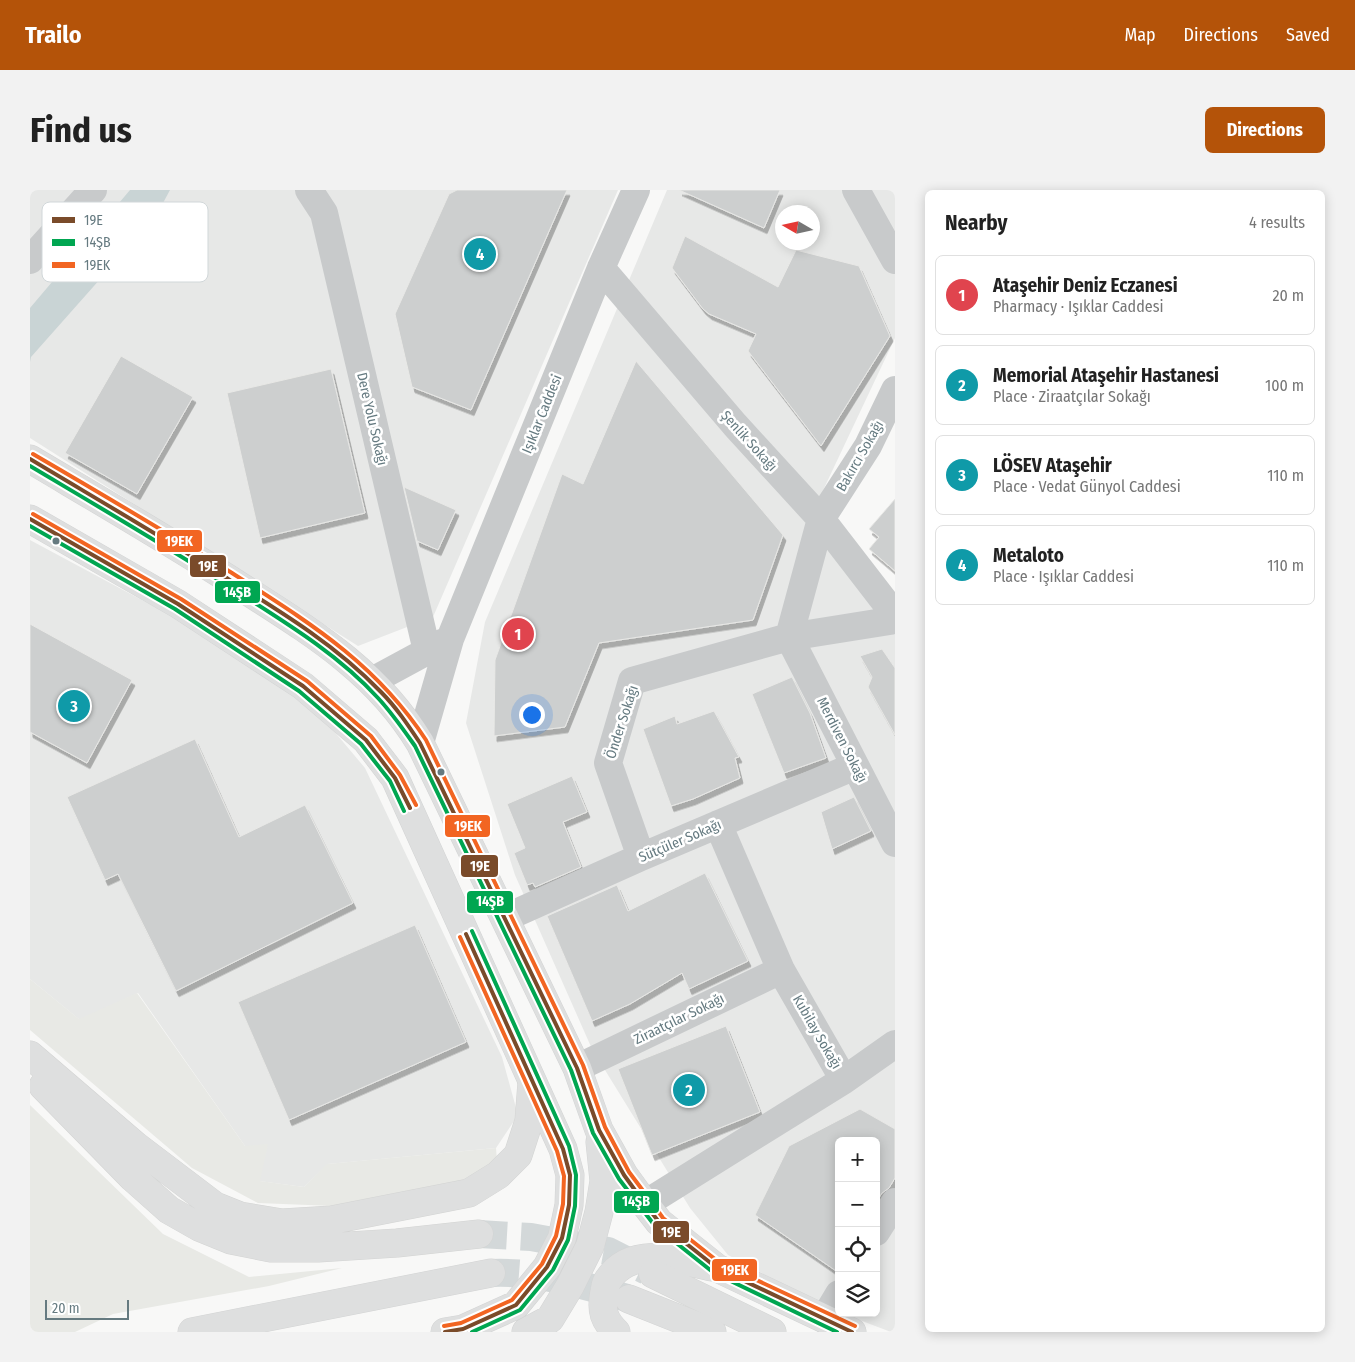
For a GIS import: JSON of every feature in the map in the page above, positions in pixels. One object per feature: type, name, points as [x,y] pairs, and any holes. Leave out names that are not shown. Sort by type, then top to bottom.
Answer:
[{"type":"main road","points":[[30,460],[161,536],[317,636],[372,681],[397,709],[420,743],[577,1068],[599,1130],[624,1175],[644,1204],[659,1222],[717,1268],[852,1332]]},
{"type":"main road","points":[[30,519],[178,604],[303,686],[366,740],[395,778],[563,1149],[570,1176],[568,1206],[562,1238],[547,1267],[516,1304],[463,1329],[445,1332]]},
{"type":"main road","points":[[30,1055],[136,1146],[215,1206],[240,1216],[282,1223],[332,1220],[469,1193],[498,1175],[518,1155],[529,1121],[532,1082]]},
{"type":"main road","points":[[30,1073],[98,1144],[169,1210],[199,1227],[230,1240],[271,1248],[318,1248],[397,1243],[479,1234]]},
{"type":"main road","points":[[526,1332],[550,1319],[570,1286],[590,1246],[599,1212],[604,1181],[599,1130]]},
{"type":"main road","points":[[616,1332],[608,1324],[602,1306],[607,1280],[621,1266],[636,1258],[657,1258],[680,1260],[717,1268]]},
{"type":"main road","points":[[192,1332],[492,1273]]},
{"type":"main road","points":[[653,1274],[772,1332]]},
{"type":"main road","points":[[629,1299],[712,1332]]},
{"type":"street","points":[[82,202],[93,190]]},
{"type":"street","name":"Dere Yolu Sokağı","points":[[309,190],[324,213],[439,645]]},
{"type":"street","name":"Işıklar Caddesi","points":[[420,743],[439,645],[636,190]]},
{"type":"street","points":[[856,190],[895,260]]},
{"type":"street","points":[[30,260],[42,247]]},
{"type":"street","name":"Şenlik Sokağı","points":[[601,268],[735,425],[821,519],[895,616]]},
{"type":"street","name":"Bakırcı Sokağı","points":[[821,519],[868,446],[895,390]]},
{"type":"street","points":[[789,637],[821,519]]},
{"type":"street","name":"Önder Sokağı","points":[[641,857],[608,763],[632,681],[789,637],[895,620]]},
{"type":"street","name":"Merdiven Sokağı","points":[[789,637],[895,843]]},
{"type":"street","points":[[372,681],[439,645]]},
{"type":"street","name":"Sütçüler Sokağı","points":[[505,918],[641,857],[855,766]]},
{"type":"street","name":"Kubilay Sokağı","points":[[644,1204],[844,1080],[781,970],[718,824]]},
{"type":"street","name":"Ziraatçılar Sokağı","points":[[577,1068],[781,970]]},
{"type":"street","points":[[844,1080],[895,1044]]},
{"type":"street","points":[[879,1227],[895,1202]]},
{"type":"street","points":[[824,1319],[835,1301]]},
{"type":"shaded area","points":[[30,190],[618,190],[433,617],[358,646],[30,438]]},
{"type":"shaded area","points":[[130,190],[170,190],[164,202],[120,202]]},
{"type":"shaded area","points":[[667,190],[895,190],[895,338],[809,520],[895,635],[895,1332],[852,1317],[880,1317],[880,1137],[835,1137],[835,1311],[728,1255],[690,1208],[592,1049],[515,875],[466,723],[485,622]]},
{"type":"shaded area","points":[[52,282],[97,282],[31,357],[30,362],[30,308]]},
{"type":"shaded area","points":[[30,540],[291,680],[365,768],[502,1057],[518,1115],[496,1148],[328,1164],[304,1187],[259,1181],[245,1146],[138,993],[80,1020],[30,979]]},
{"type":"shaded area","points":[[30,979],[79,1019],[137,993],[245,1146],[268,1144],[260,1181],[304,1187],[327,1164],[496,1148],[497,1161],[463,1181],[333,1206],[258,1203],[192,1168],[30,1030]]},
{"type":"shaded area","points":[[30,1105],[163,1234],[249,1277],[342,1268],[269,1286],[113,1314],[75,1332],[31,1332]]},
{"type":"building","points":[[457,190],[567,190],[471,410],[412,387],[395,314],[449,194]]},
{"type":"building","points":[[679,190],[780,190],[764,228]]},
{"type":"building","points":[[685,236],[778,287],[796,250],[859,266],[890,336],[821,446],[748,351],[756,334],[709,314],[703,309],[672,268]]},
{"type":"building","points":[[121,356],[193,397],[137,494],[65,453]]},
{"type":"building","points":[[636,361],[783,535],[753,620],[599,643],[565,727],[494,736],[495,660],[562,474],[583,484]]},
{"type":"building","points":[[331,369],[365,513],[260,538],[227,393]]},
{"type":"building","points":[[404,487],[456,510],[438,550],[417,541]]},
{"type":"building","points":[[895,499],[895,571],[869,549],[879,537],[869,529]]},
{"type":"building","points":[[30,624],[132,680],[87,763],[30,732]]},
{"type":"building","points":[[882,649],[895,668],[895,735],[868,687],[872,677],[860,656]]},
{"type":"building","points":[[792,677],[810,713],[826,758],[784,773],[752,694]]},
{"type":"building","points":[[714,711],[739,757],[735,758],[740,778],[693,799],[671,806],[643,729],[675,716],[677,724]]},
{"type":"building","points":[[195,739],[239,837],[305,805],[353,903],[176,991],[118,874],[105,880],[67,797]]},
{"type":"building","points":[[572,776],[587,812],[563,822],[581,867],[535,887],[533,883],[527,885],[514,853],[525,848],[507,804]]},
{"type":"building","points":[[854,797],[871,831],[832,849],[821,812]]},
{"type":"building","points":[[705,873],[748,961],[689,989],[682,973],[630,1004],[592,1021],[547,916],[617,885],[628,911]]},
{"type":"building","points":[[415,925],[466,1042],[289,1120],[238,1002]]},
{"type":"building","points":[[726,1026],[760,1112],[652,1155],[618,1069]]},
{"type":"building","points":[[860,1109],[895,1129],[895,1178],[889,1188],[880,1196],[880,1137],[835,1137],[835,1270],[755,1215],[789,1146]]},
{"type":"tunnel","points":[[479,1234],[531,1237],[608,1251],[647,1271]]},
{"type":"tunnel","points":[[491,1273],[526,1274],[543,1277],[627,1298]]},
{"type":"transit line","name":"19EK","points":[[33,454],[232,573],[287,609],[338,646],[385,688],[406,712],[426,740],[583,1065],[605,1127],[629,1172],[663,1218],[720,1263],[855,1326]]},
{"type":"transit line","name":"19E","points":[[30,459],[177,547],[287,616],[345,659],[364,675],[386,698],[402,716],[420,743],[577,1068],[599,1130],[624,1175],[645,1204],[659,1222],[717,1268],[852,1332]]},
{"type":"transit line","name":"14ŞB","points":[[30,466],[174,552],[283,621],[324,649],[378,698],[393,715],[415,746],[571,1070],[593,1133],[619,1179],[655,1226],[714,1273],[837,1332]]},
{"type":"transit line","name":"19EK","points":[[33,514],[181,599],[307,681],[371,736],[400,775],[416,805]]},
{"type":"transit line","name":"19E","points":[[30,519],[178,604],[303,686],[366,740],[395,778],[410,808]]},
{"type":"transit line","name":"14ŞB","points":[[30,526],[175,609],[299,691],[361,744],[390,781],[404,811]]},
{"type":"transit line","name":"14ŞB","points":[[472,931],[569,1146],[576,1175],[575,1206],[568,1240],[553,1270],[520,1310],[472,1332]]},
{"type":"transit line","name":"19E","points":[[445,1332],[463,1329],[516,1305],[547,1267],[562,1238],[569,1205],[570,1175],[563,1149],[466,934]]},
{"type":"transit line","name":"19EK","points":[[444,1326],[461,1323],[512,1300],[542,1264],[556,1236],[563,1204],[564,1176],[557,1151],[460,937]]},
{"type":"place","name":"Metaloto","points":[[480,254]]},
{"type":"place","name":"Ataşehir Deniz Eczanesi","points":[[518,634]]},
{"type":"place","name":"LÖSEV Ataşehir","points":[[74,706]]},
{"type":"place","name":"Memorial Ataşehir Hastanesi","points":[[689,1090]]}]
